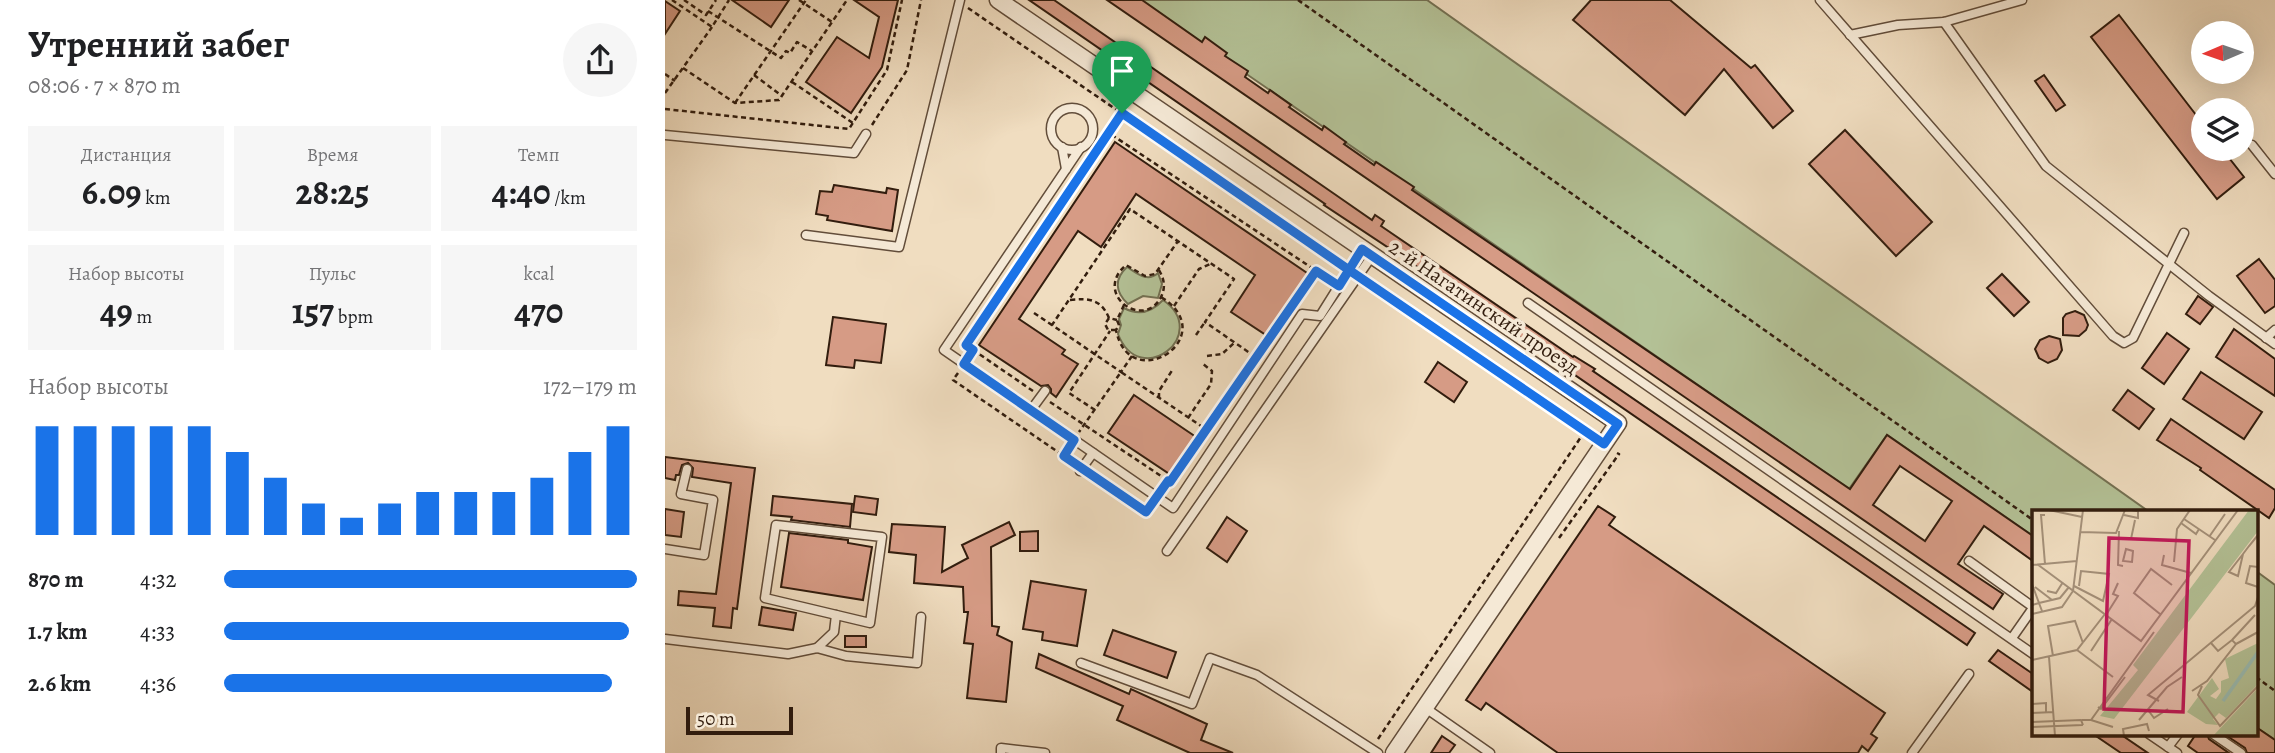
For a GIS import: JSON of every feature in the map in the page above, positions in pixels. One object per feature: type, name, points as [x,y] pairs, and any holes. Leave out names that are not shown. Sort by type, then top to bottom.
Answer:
[{"type":"street","name":"2-й Нагатинский проезд","points":[[998,0],[1618,424],[1394,753]]},
{"type":"lane","points":[[1820,0],[2113,336],[2124,343],[2133,338],[2184,233]]},
{"type":"lane","points":[[1850,35],[1898,25],[1944,22],[2022,0]]},
{"type":"lane","points":[[806,235],[899,247],[960,1]]},
{"type":"lane","points":[[1944,22],[2046,166],[2275,345]]},
{"type":"lane","points":[[1081,147],[1062,147],[1053,139],[1052,121],[1061,111],[1072,108],[1084,112],[1092,124],[1090,137],[944,350],[1173,508],[1302,314],[1320,316],[1349,270],[1367,253]]},
{"type":"lane","points":[[665,135],[854,153],[866,134]]},
{"type":"lane","points":[[1062,147],[1066,169]]},
{"type":"lane","points":[[2254,148],[2275,174]]},
{"type":"lane","points":[[1167,551],[1358,276],[1367,253]]},
{"type":"lane","points":[[1528,303],[2032,653]]},
{"type":"lane","points":[[2266,338],[2275,330]]},
{"type":"lane","points":[[1031,410],[1043,394]]},
{"type":"lane","points":[[1081,470],[1093,453]]},
{"type":"lane","points":[[665,549],[704,555],[713,500],[681,494],[687,468]]},
{"type":"lane","points":[[776,525],[882,537],[870,623],[836,615],[765,598],[776,525]]},
{"type":"lane","points":[[1969,561],[2032,607]]},
{"type":"lane","points":[[2011,638],[2032,609]]},
{"type":"lane","points":[[817,648],[834,632],[836,615]]},
{"type":"lane","points":[[665,639],[788,654],[817,648],[846,656],[917,663],[921,617]]},
{"type":"lane","points":[[1081,663],[1192,704],[1210,658],[1257,676],[1375,751]]},
{"type":"lane","points":[[1912,753],[1969,674]]},
{"type":"lane","points":[[1424,707],[1490,753]]},
{"type":"lane","points":[[2152,736],[2177,753]]},
{"type":"lane","points":[[2168,747],[2176,736]]},
{"type":"lane","points":[[2216,736],[2241,753]]},
{"type":"lane","points":[[1001,753],[1001,748],[1045,753]]},
{"type":"path","points":[[671,0],[712,27]]},
{"type":"path","points":[[684,0],[706,15],[716,0]]},
{"type":"path","points":[[665,93],[729,0]]},
{"type":"path","points":[[799,0],[832,22]]},
{"type":"path","points":[[683,68],[735,103],[779,100],[847,0]]},
{"type":"path","points":[[665,109],[849,129],[887,70],[902,0]]},
{"type":"path","points":[[866,134],[907,70],[921,0]]},
{"type":"path","points":[[1298,0],[2032,519]]},
{"type":"path","points":[[960,1],[1349,270]]},
{"type":"path","points":[[735,103],[805,2]]},
{"type":"path","points":[[708,11],[781,58],[786,51],[790,53],[797,42],[812,51]]},
{"type":"path","points":[[665,74],[675,81]]},
{"type":"path","points":[[754,75],[782,96]]},
{"type":"path","points":[[791,82],[853,123]]},
{"type":"path","points":[[1122,113],[966,345],[1043,394],[1168,481]]},
{"type":"path","points":[[1109,133],[1339,286]]},
{"type":"path","points":[[1052,325],[1130,209],[1234,279],[1196,335]]},
{"type":"path","points":[[1159,271],[1164,286],[1155,306],[1142,311],[1135,310],[1119,299],[1115,286],[1126,265],[1145,275],[1155,274],[1178,241]]},
{"type":"path","points":[[1174,306],[1199,270],[1211,264]]},
{"type":"path","points":[[973,350],[953,380],[1146,512],[1168,481],[1170,482],[1316,271]]},
{"type":"path","points":[[1358,276],[1619,454],[1555,545]]},
{"type":"path","points":[[1125,305],[1117,320],[1119,325],[1116,330],[1123,349],[1132,356],[1153,361],[1175,349],[1182,326],[1174,306],[1161,297]]},
{"type":"path","points":[[1069,300],[1096,300],[1102,304],[1109,318],[1117,320]]},
{"type":"path","points":[[1034,313],[1206,430]]},
{"type":"path","points":[[1109,318],[1105,324],[1110,331]]},
{"type":"path","points":[[1205,322],[1257,358]]},
{"type":"path","points":[[1094,410],[1069,393],[1110,331],[1116,330]]},
{"type":"path","points":[[1206,356],[1222,354],[1234,342]]},
{"type":"path","points":[[1064,456],[1132,356]]},
{"type":"path","points":[[1188,418],[1211,384],[1212,371],[1203,364]]},
{"type":"path","points":[[1159,398],[1159,391],[1173,369]]},
{"type":"path","points":[[1375,751],[1585,431]]},
{"type":"path","points":[[2257,678],[2275,691]]},
{"type":"green space","points":[[1139,0],[1427,0],[2147,510],[2032,510],[2032,535],[1887,435],[1849,489]]},
{"type":"green space","points":[[1127,267],[1146,277],[1158,273],[1162,284],[1158,298],[1143,296],[1128,304],[1118,286],[1120,276]]},
{"type":"green space","points":[[1163,300],[1176,314],[1180,328],[1176,341],[1167,351],[1155,357],[1141,358],[1128,350],[1118,334],[1121,325],[1119,319],[1124,308],[1145,312]]},
{"type":"green space","points":[[2257,572],[2275,585],[2275,740],[2257,728]]},
{"type":"building","points":[[732,0],[789,0],[771,27]]},
{"type":"building","points":[[854,0],[898,0],[882,67],[851,113],[806,82],[837,37],[869,58],[879,17]]},
{"type":"building","points":[[1029,0],[1054,0],[1372,220],[1375,215],[1384,221],[1381,226],[1573,357],[1595,369],[1593,371],[1975,633],[1967,645],[1324,205]]},
{"type":"building","points":[[1107,0],[1142,0],[1202,42],[1205,37],[1227,53],[1225,56],[1248,71],[1245,77],[1268,93],[1270,90],[1322,130],[1324,126],[1374,165],[1376,162],[1414,187],[1412,190],[1850,489],[1887,435],[2032,535],[2032,560],[1984,526],[1958,564],[2003,594],[1993,609]],"holes":[[[1900,466],[1952,501],[1925,541],[1873,505]]]},
{"type":"building","points":[[1591,0],[1670,0],[1751,68],[1755,65],[1793,111],[1773,128],[1724,69],[1685,115],[1573,20]]},
{"type":"building","points":[[665,1],[680,11],[665,34]]},
{"type":"building","points":[[2119,15],[2191,108],[2191,161],[2231,161],[2244,177],[2217,199],[2091,37]]},
{"type":"building","points":[[2044,75],[2065,105],[2056,111],[2035,81]]},
{"type":"building","points":[[1845,130],[1932,222],[1896,256],[1809,164]]},
{"type":"building","points":[[1115,142],[1310,275],[1269,337],[1231,312],[1255,275],[1136,194],[1101,247],[1078,231],[1019,319],[1065,350],[1062,354],[1078,364],[1056,397],[1048,385],[1041,386],[979,345]]},
{"type":"building","points":[[834,185],[886,193],[887,188],[898,190],[892,231],[827,220],[828,216],[816,214],[820,191],[832,192]]},
{"type":"building","points":[[2259,259],[2275,280],[2275,306],[2265,313],[2237,276]]},
{"type":"building","points":[[2002,274],[2029,302],[2014,316],[1987,288]]},
{"type":"building","points":[[2198,296],[2213,307],[2200,324],[2186,314]]},
{"type":"building","points":[[2075,311],[2084,315],[2088,325],[2086,330],[2079,336],[2063,335],[2063,318]]},
{"type":"building","points":[[833,317],[886,324],[881,363],[855,360],[854,368],[826,365]]},
{"type":"building","points":[[2234,329],[2275,359],[2275,396],[2216,357]]},
{"type":"building","points":[[2167,333],[2189,349],[2164,384],[2142,368]]},
{"type":"building","points":[[2049,336],[2060,339],[2062,350],[2057,359],[2048,363],[2039,358],[2035,349],[2040,340]]},
{"type":"building","points":[[1438,362],[1467,382],[1454,402],[1425,382]]},
{"type":"building","points":[[2201,372],[2262,412],[2244,439],[2183,399]]},
{"type":"building","points":[[2128,390],[2154,409],[2139,429],[2113,410]]},
{"type":"building","points":[[1134,395],[1196,437],[1171,475],[1108,433]]},
{"type":"building","points":[[2171,419],[2275,490],[2275,508],[2269,518],[2200,470],[2201,468],[2157,440]]},
{"type":"building","points":[[665,457],[755,468],[737,609],[733,608],[731,628],[713,626],[715,608],[678,605],[679,591],[716,594],[731,483],[692,477],[693,468],[688,463],[682,465],[675,480],[665,478]]},
{"type":"building","points":[[773,496],[852,504],[850,527],[771,515]]},
{"type":"building","points":[[855,496],[878,499],[876,515],[853,512]]},
{"type":"building","points":[[1598,506],[1615,517],[1609,525],[1885,713],[1871,734],[1877,738],[1868,751],[1862,746],[1858,753],[1558,753],[1486,703],[1481,710],[1466,700]]},
{"type":"building","points":[[665,509],[684,512],[681,537],[665,535]]},
{"type":"building","points":[[1227,517],[1247,531],[1227,562],[1207,548]]},
{"type":"building","points":[[1009,522],[1015,535],[991,547],[992,626],[999,627],[997,635],[1012,642],[1006,702],[967,698],[973,644],[964,643],[968,612],[964,612],[963,587],[914,583],[916,555],[889,552],[892,524],[945,527],[942,572],[968,558],[962,545]]},
{"type":"building","points":[[1038,531],[1038,551],[1020,551],[1020,532]]},
{"type":"building","points":[[789,533],[848,540],[848,543],[872,547],[863,600],[781,587]]},
{"type":"building","points":[[1031,581],[1086,590],[1077,646],[1042,640],[1043,632],[1023,629]]},
{"type":"building","points":[[762,607],[796,613],[793,630],[759,625]]},
{"type":"building","points":[[1113,630],[1176,652],[1167,678],[1104,655]]},
{"type":"building","points":[[845,636],[866,636],[866,647],[845,647]]},
{"type":"building","points":[[1998,650],[2032,673],[2032,691],[1989,661]]},
{"type":"building","points":[[1039,654],[1129,694],[1131,689],[1207,724],[1201,740],[1233,753],[1190,753],[1117,720],[1123,706],[1036,668]]},
{"type":"building","points":[[2257,728],[2275,740],[2275,753],[2247,753],[2245,748],[2227,736],[2257,736]]},
{"type":"building","points":[[1442,736],[1455,745],[1449,753],[1431,753]]},
{"type":"building","points":[[2096,736],[2123,736],[2148,753],[2121,753]]},
{"type":"building","points":[[2195,736],[2208,736],[2229,753],[2198,753],[2188,746]]},
{"type":"route","points":[[1122,113],[966,345],[973,350],[964,364],[1074,440],[1064,456],[1146,512],[1168,481],[1170,482],[1316,271],[1339,286],[1349,270],[1604,444],[1618,424],[1362,249],[1349,270],[1122,113]]}]
